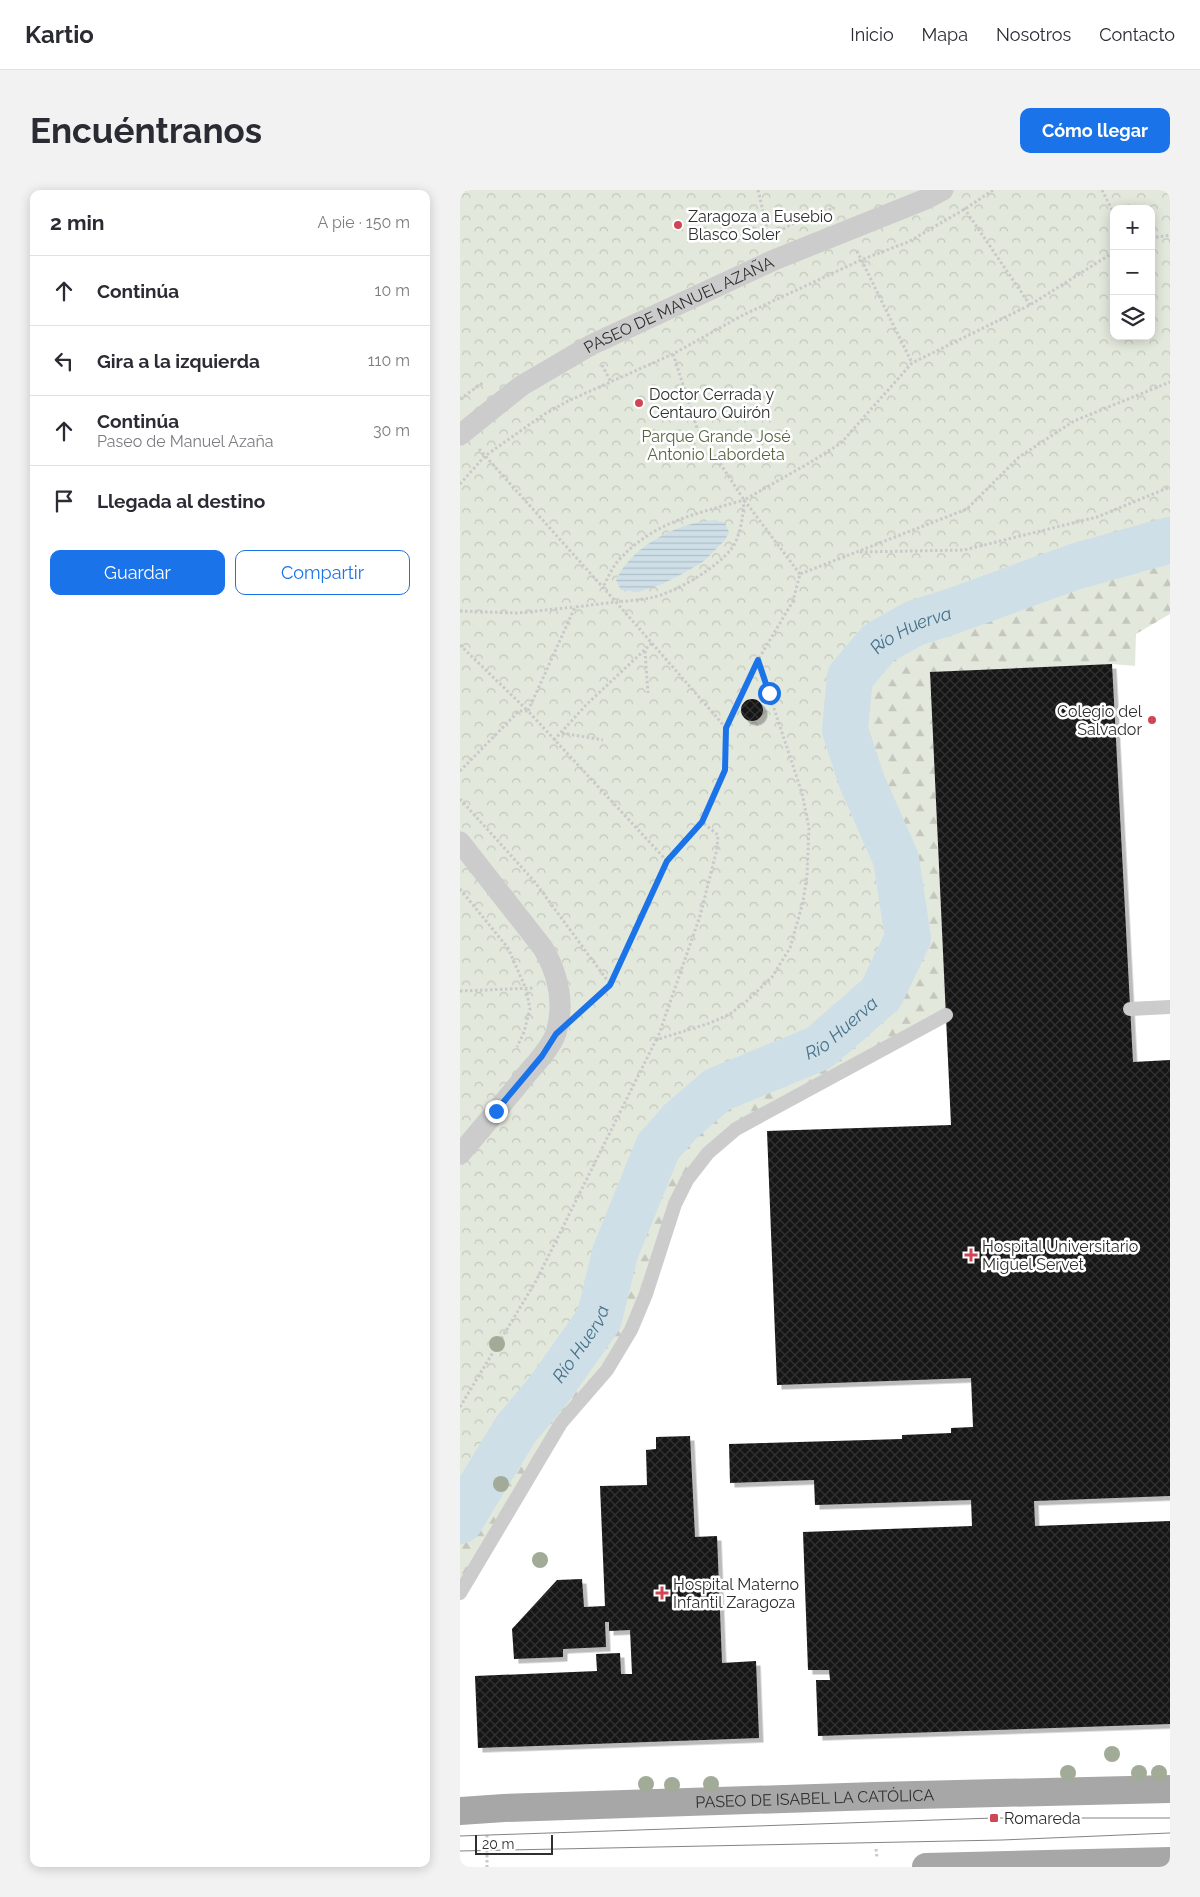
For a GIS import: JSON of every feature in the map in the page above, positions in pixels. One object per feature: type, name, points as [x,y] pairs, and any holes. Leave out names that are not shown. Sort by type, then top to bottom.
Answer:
[{"type":"main road","name":"PASEO DE ISABEL LA CATÓLICA","points":[[460,1811],[513,1807],[1170,1789]]},
{"type":"main road","points":[[926,1867],[1170,1861]]},
{"type":"street","name":"PASEO DE MANUEL AZAÑA","points":[[461,434],[521,386],[592,345],[774,260],[926,199],[943,190]]},
{"type":"street","points":[[460,842],[543,948],[553,965],[559,985],[559,1011],[556,1034],[542,1056],[460,1154]]},
{"type":"lane","points":[[1130,1009],[1170,1008]]},
{"type":"lane","points":[[460,1593],[561,1423],[607,1370],[631,1330],[646,1294],[676,1204],[687,1180],[708,1153],[736,1129],[946,1015]]},
{"type":"path","points":[[460,191],[466,190]]},
{"type":"path","points":[[758,190],[774,260]]},
{"type":"path","points":[[460,484],[485,456],[543,415],[568,401],[673,354],[743,315],[862,260],[908,242],[965,209],[993,190]]},
{"type":"path","points":[[1102,190],[1110,206]]},
{"type":"path","points":[[961,203],[1030,305]]},
{"type":"path","points":[[846,231],[912,362]]},
{"type":"path","points":[[1155,237],[1170,235]]},
{"type":"path","points":[[603,587],[617,562],[639,540],[656,529],[680,518],[744,500],[811,462],[841,443],[912,362],[1030,305],[1110,255]]},
{"type":"path","points":[[673,354],[697,428],[744,500],[800,574]]},
{"type":"path","points":[[800,574],[967,508],[1019,457],[1074,421],[1170,382]]},
{"type":"path","points":[[461,434],[485,456],[726,728]]},
{"type":"path","points":[[857,552],[964,550],[1098,518],[1170,487]]},
{"type":"path","points":[[460,611],[517,613],[652,598],[679,587],[712,568],[732,547],[742,522],[744,500]]},
{"type":"path","points":[[556,1034],[610,985],[667,861],[702,822],[725,770],[726,728],[758,660],[793,601],[800,574]]},
{"type":"path","points":[[528,711],[575,607]]},
{"type":"path","points":[[554,740],[587,704],[652,643]]},
{"type":"path","points":[[460,645],[528,711],[667,861]]},
{"type":"path","points":[[644,651],[648,693]]},
{"type":"path","points":[[656,1040],[710,1023],[730,1014],[748,1000],[772,976],[790,948],[796,930],[807,875],[809,828],[802,793],[758,660]]},
{"type":"path","points":[[460,771],[519,711],[528,711]]},
{"type":"path","points":[[562,733],[603,740]]},
{"type":"path","points":[[460,799],[534,881],[610,985]]},
{"type":"path","points":[[460,1407],[536,1280],[656,1040],[700,916],[718,849],[718,835],[702,822]]},
{"type":"path","points":[[460,889],[508,948],[526,989],[530,1009],[524,1032],[513,1054]]},
{"type":"path","points":[[460,991],[526,989],[559,985]]},
{"type":"path","points":[[876,1848],[877,1858]]},
{"type":"green space","name":"Parque Grande José Antonio Labordeta","points":[[460,190],[1170,190],[1170,540],[1074,567],[915,623],[879,643],[850,677],[845,730],[862,782],[896,859],[908,938],[881,994],[819,1048],[717,1090],[680,1122],[658,1147],[615,1253],[599,1319],[548,1391],[516,1429],[460,1521]]},
{"type":"green space","points":[[1170,540],[1170,614],[1136,634],[1135,666],[1112,664],[930,673],[946,1015],[736,1129],[687,1180],[631,1330],[561,1423],[460,1593],[460,1521],[516,1429],[548,1391],[599,1319],[615,1253],[658,1147],[680,1122],[717,1090],[819,1048],[881,994],[908,938],[896,859],[862,782],[845,730],[850,677],[879,643],[915,623],[1074,567]]},
{"type":"shaded area","points":[[716,520],[725,523],[729,532],[725,540],[704,561],[662,584],[639,592],[621,590],[616,580],[623,567],[645,546],[687,525]]},
{"type":"building","name":"Hospital Universitario Miguel Servet","points":[[1112,664],[1133,1062],[1170,1060],[1170,1496],[1034,1501],[1035,1526],[1170,1521],[1170,1724],[818,1736],[816,1680],[830,1680],[829,1670],[808,1670],[803,1532],[972,1526],[971,1500],[815,1505],[814,1480],[730,1483],[729,1444],[902,1439],[902,1435],[951,1433],[951,1428],[973,1427],[971,1378],[777,1385],[767,1131],[951,1125],[930,672]]},
{"type":"building","points":[[748,699],[756,699],[763,706],[763,714],[756,721],[748,721],[741,714],[741,706]]},
{"type":"building","name":"Hospital Materno Infantil Zaragoza","points":[[690,1436],[695,1537],[717,1536],[722,1663],[756,1661],[759,1738],[478,1748],[475,1676],[597,1671],[596,1654],[620,1653],[621,1674],[632,1674],[630,1630],[609,1631],[609,1622],[605,1622],[606,1647],[563,1649],[563,1657],[514,1659],[512,1629],[557,1580],[582,1579],[584,1607],[605,1606],[600,1486],[647,1485],[646,1450],[656,1449],[656,1437]]},
{"type":"waterway","name":"Río Huerva","points":[[460,1521],[516,1429],[548,1391],[599,1319],[615,1253],[658,1147],[680,1122],[717,1090],[819,1048],[881,994],[908,938],[896,859],[862,782],[845,730],[850,677],[879,643],[915,623],[1074,567],[1170,540]]},
{"type":"tram line","points":[[460,1836],[994,1818],[1170,1818]]},
{"type":"tram line","points":[[460,1851],[1002,1840],[1170,1833]]},
{"type":"place","name":"Zaragoza a Eusebio Blasco Soler","points":[[678,225]]},
{"type":"place","name":"Doctor Cerrada y Centauro Quirón","points":[[639,403]]},
{"type":"place","name":"Colegio del Salvador","points":[[1152,720]]},
{"type":"place","name":"Hospital Universitario Miguel Servet","points":[[971,1255]]},
{"type":"place","name":"Hospital Materno Infantil Zaragoza","points":[[662,1593]]},
{"type":"place","name":"Romareda","points":[[994,1818]]},
{"type":"route","points":[[496,1111],[542,1056],[556,1034],[610,985],[667,861],[702,822],[725,770],[726,728],[758,660],[769,693]]}]
